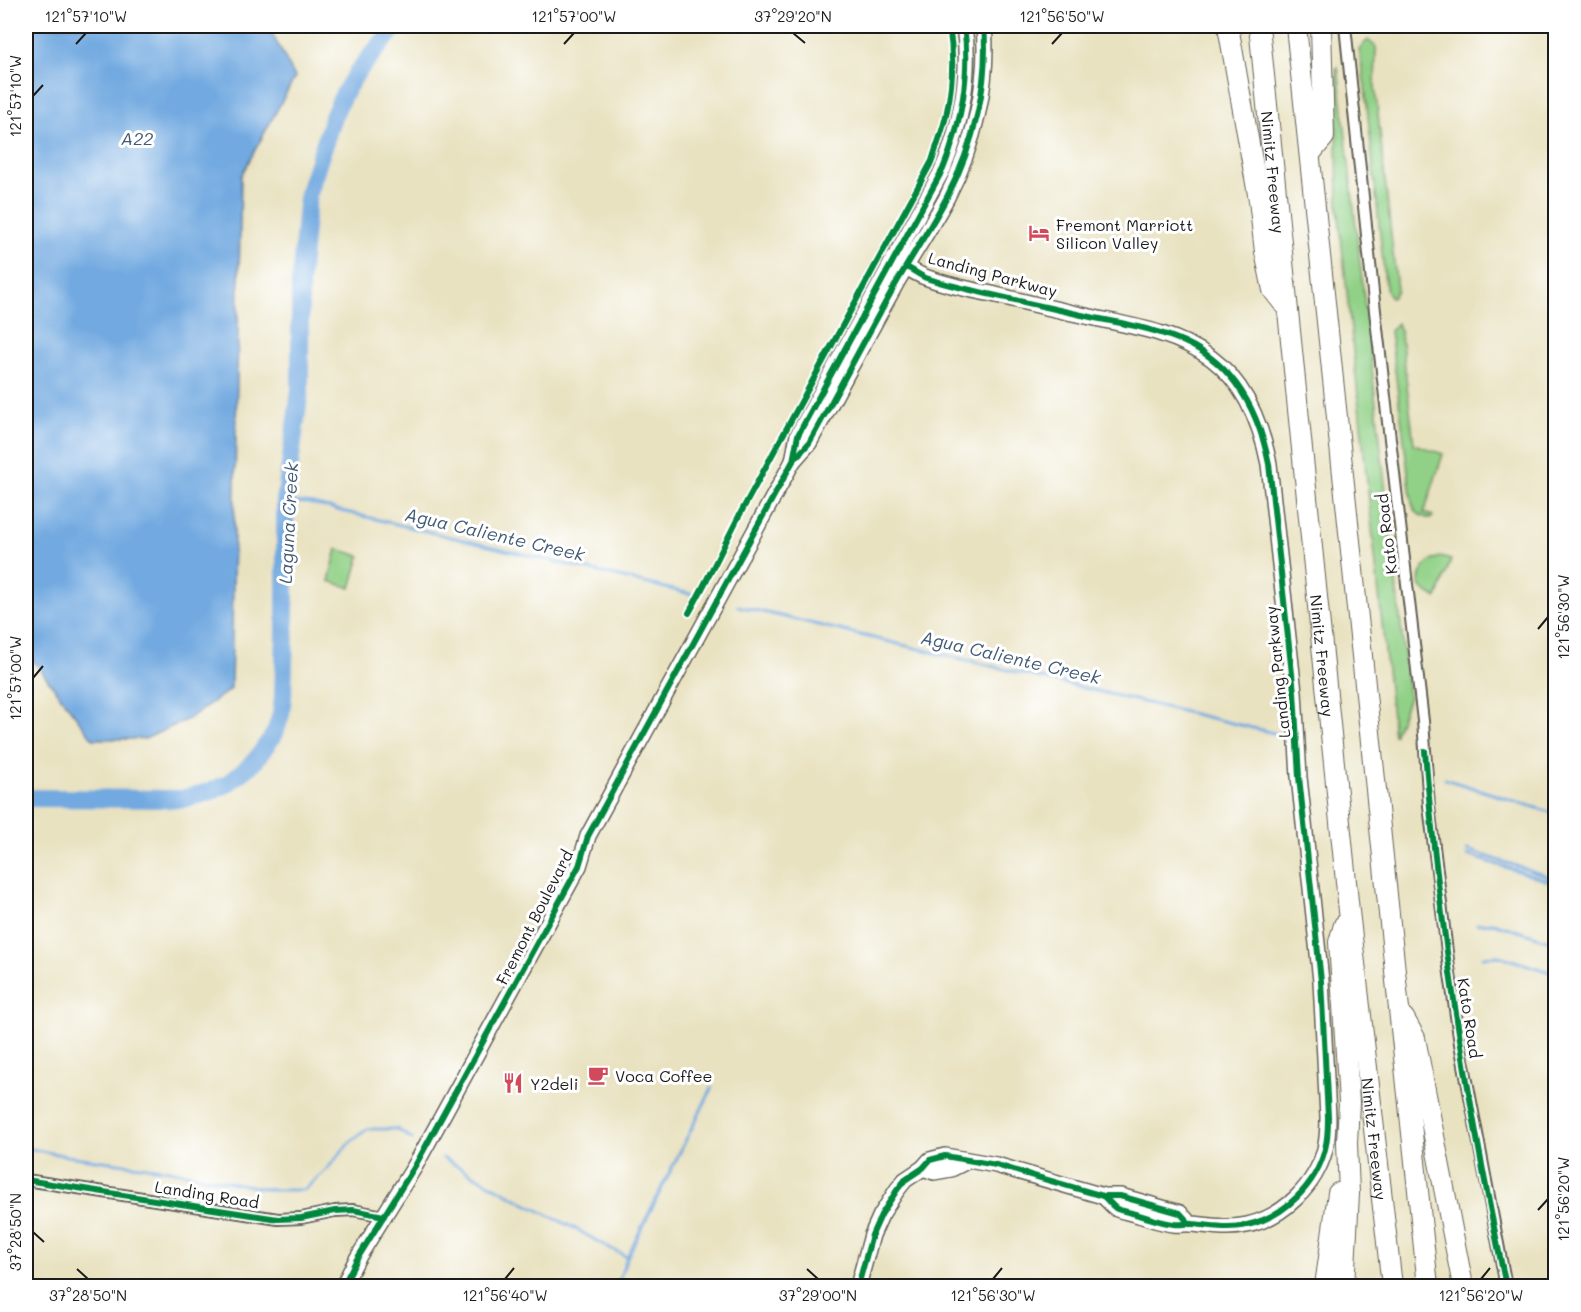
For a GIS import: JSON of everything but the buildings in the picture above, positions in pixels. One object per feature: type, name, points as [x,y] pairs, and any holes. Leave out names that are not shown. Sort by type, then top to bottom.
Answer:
[{"type":"highway","points":[[1228,26],[1273,290],[1288,311]]},
{"type":"highway","name":"Nimitz Freeway","points":[[1259,26],[1349,911],[1392,1287]]},
{"type":"highway","points":[[1284,26],[1416,1287]]},
{"type":"highway","points":[[1296,26],[1428,1287]]},
{"type":"highway","points":[[1310,154],[1324,137],[1321,26]]},
{"type":"highway","points":[[1344,1287],[1349,1194],[1347,1143],[1349,1102],[1339,942],[1349,911]]},
{"type":"highway","points":[[1399,1007],[1415,1038],[1464,1287]]},
{"type":"highway","points":[[1325,1287],[1347,1143]]},
{"type":"main road","name":"Fremont Boulevard","points":[[343,1287],[357,1259],[415,1166],[579,866],[588,836],[793,461],[809,443],[900,263],[951,152],[965,78],[964,26]]},
{"type":"main road","points":[[972,26],[977,34],[985,33]]},
{"type":"main road","name":"Fremont Boulevard","points":[[900,263],[947,196],[957,176],[978,115],[985,33]]},
{"type":"main road","points":[[965,60],[971,66],[974,91],[981,98]]},
{"type":"main road","name":"Landing Parkway","points":[[858,1287],[881,1215],[905,1180],[923,1168],[934,1172],[951,1169],[967,1161],[996,1165],[1103,1196],[1118,1209],[1175,1224],[1212,1227],[1247,1225],[1264,1220],[1291,1203],[1313,1177],[1321,1162],[1328,1134],[1321,981],[1299,777],[1294,692],[1269,464],[1265,442],[1250,404],[1239,387],[1213,359],[1176,338],[1146,329],[975,291],[924,277],[900,263]]},
{"type":"street","name":"Kato Road","points":[[1345,26],[1375,311],[1422,712],[1429,806],[1449,971],[1462,1056],[1506,1287]]},
{"type":"street","name":"Landing Road","points":[[26,1180],[278,1219],[301,1218],[344,1210],[384,1216]]},
{"type":"green space","points":[[1368,40],[1376,47],[1375,87],[1397,290],[1393,297],[1387,292],[1385,282],[1359,49]]},
{"type":"green space","points":[[1338,67],[1409,697],[1394,736],[1338,208],[1336,69]]},
{"type":"green space","points":[[1397,323],[1401,335],[1414,444],[1443,454],[1424,513],[1433,516],[1431,519],[1418,514],[1412,503],[1390,331]]},
{"type":"green space","points":[[337,549],[360,556],[351,588],[329,581]]},
{"type":"green space","points":[[1440,557],[1451,560],[1437,598],[1422,589],[1419,577],[1427,564]]},
{"type":"water","name":"A22","points":[[26,26],[268,26],[295,77],[241,176],[231,689],[188,719],[145,739],[93,739],[26,651]]},
{"type":"waterway","name":"Agua Caliente Creek","points":[[26,798],[182,799],[209,792],[227,784],[245,770],[255,761],[275,733],[281,714],[283,696],[285,502],[300,390],[300,282],[308,195],[333,117],[343,95],[358,71],[396,26]]},
{"type":"waterway","name":"Agua Caliente Creek","points":[[285,502],[308,503],[699,596]]},
{"type":"waterway","name":"Agua Caliente Creek","points":[[738,606],[1278,734]]},
{"type":"waterway","name":"Agua Caliente Creek","points":[[1445,779],[1556,814]]},
{"type":"waterway","points":[[1467,850],[1556,879]]},
{"type":"waterway","points":[[1467,855],[1556,883]]},
{"type":"waterway","points":[[1477,924],[1493,923],[1556,943]]},
{"type":"waterway","points":[[1482,957],[1499,956],[1556,974]]},
{"type":"waterway","points":[[627,1257],[712,1088]]},
{"type":"waterway","points":[[26,1148],[169,1170],[270,1190],[304,1190],[326,1170],[349,1143],[367,1129],[397,1129],[412,1139]]},
{"type":"waterway","points":[[443,1158],[627,1257],[617,1286]]},
{"type":"cycle path","points":[[689,613],[739,516],[932,161],[944,124],[951,90],[952,58],[949,26]]},
{"type":"cycle path","points":[[793,461],[798,435],[943,169],[955,135],[963,99],[966,62],[964,26]]},
{"type":"cycle path","points":[[343,1286],[357,1259],[415,1166],[579,866],[588,836],[793,461],[809,443],[894,287],[947,197],[965,156],[978,114],[984,70],[984,26]]},
{"type":"cycle path","points":[[906,267],[941,283],[1145,329],[1195,347],[1226,372],[1239,388],[1258,424],[1269,464],[1294,692],[1299,777],[1321,981],[1328,1117],[1326,1145],[1314,1175],[1296,1198],[1274,1215],[1247,1225],[1227,1227],[1164,1222],[1117,1209],[1103,1196]]},
{"type":"cycle path","points":[[1425,751],[1438,886],[1457,1020],[1506,1286]]},
{"type":"cycle path","points":[[858,1286],[872,1235],[881,1215],[897,1190],[905,1180],[923,1168],[930,1160],[945,1156],[996,1165],[1103,1196],[1120,1196],[1180,1213],[1190,1224]]},
{"type":"cycle path","points":[[26,1180],[278,1219],[353,1210],[384,1216]]},
{"type":"place","name":"Fremont Marriott Silicon Valley","points":[[1039,233]]},
{"type":"place","name":"Voca Coffee","points":[[598,1075]]},
{"type":"place","name":"Y2deli","points":[[513,1083]]},
{"type":"water label","name":"Laguna Creek","points":[[288,523]]}]
